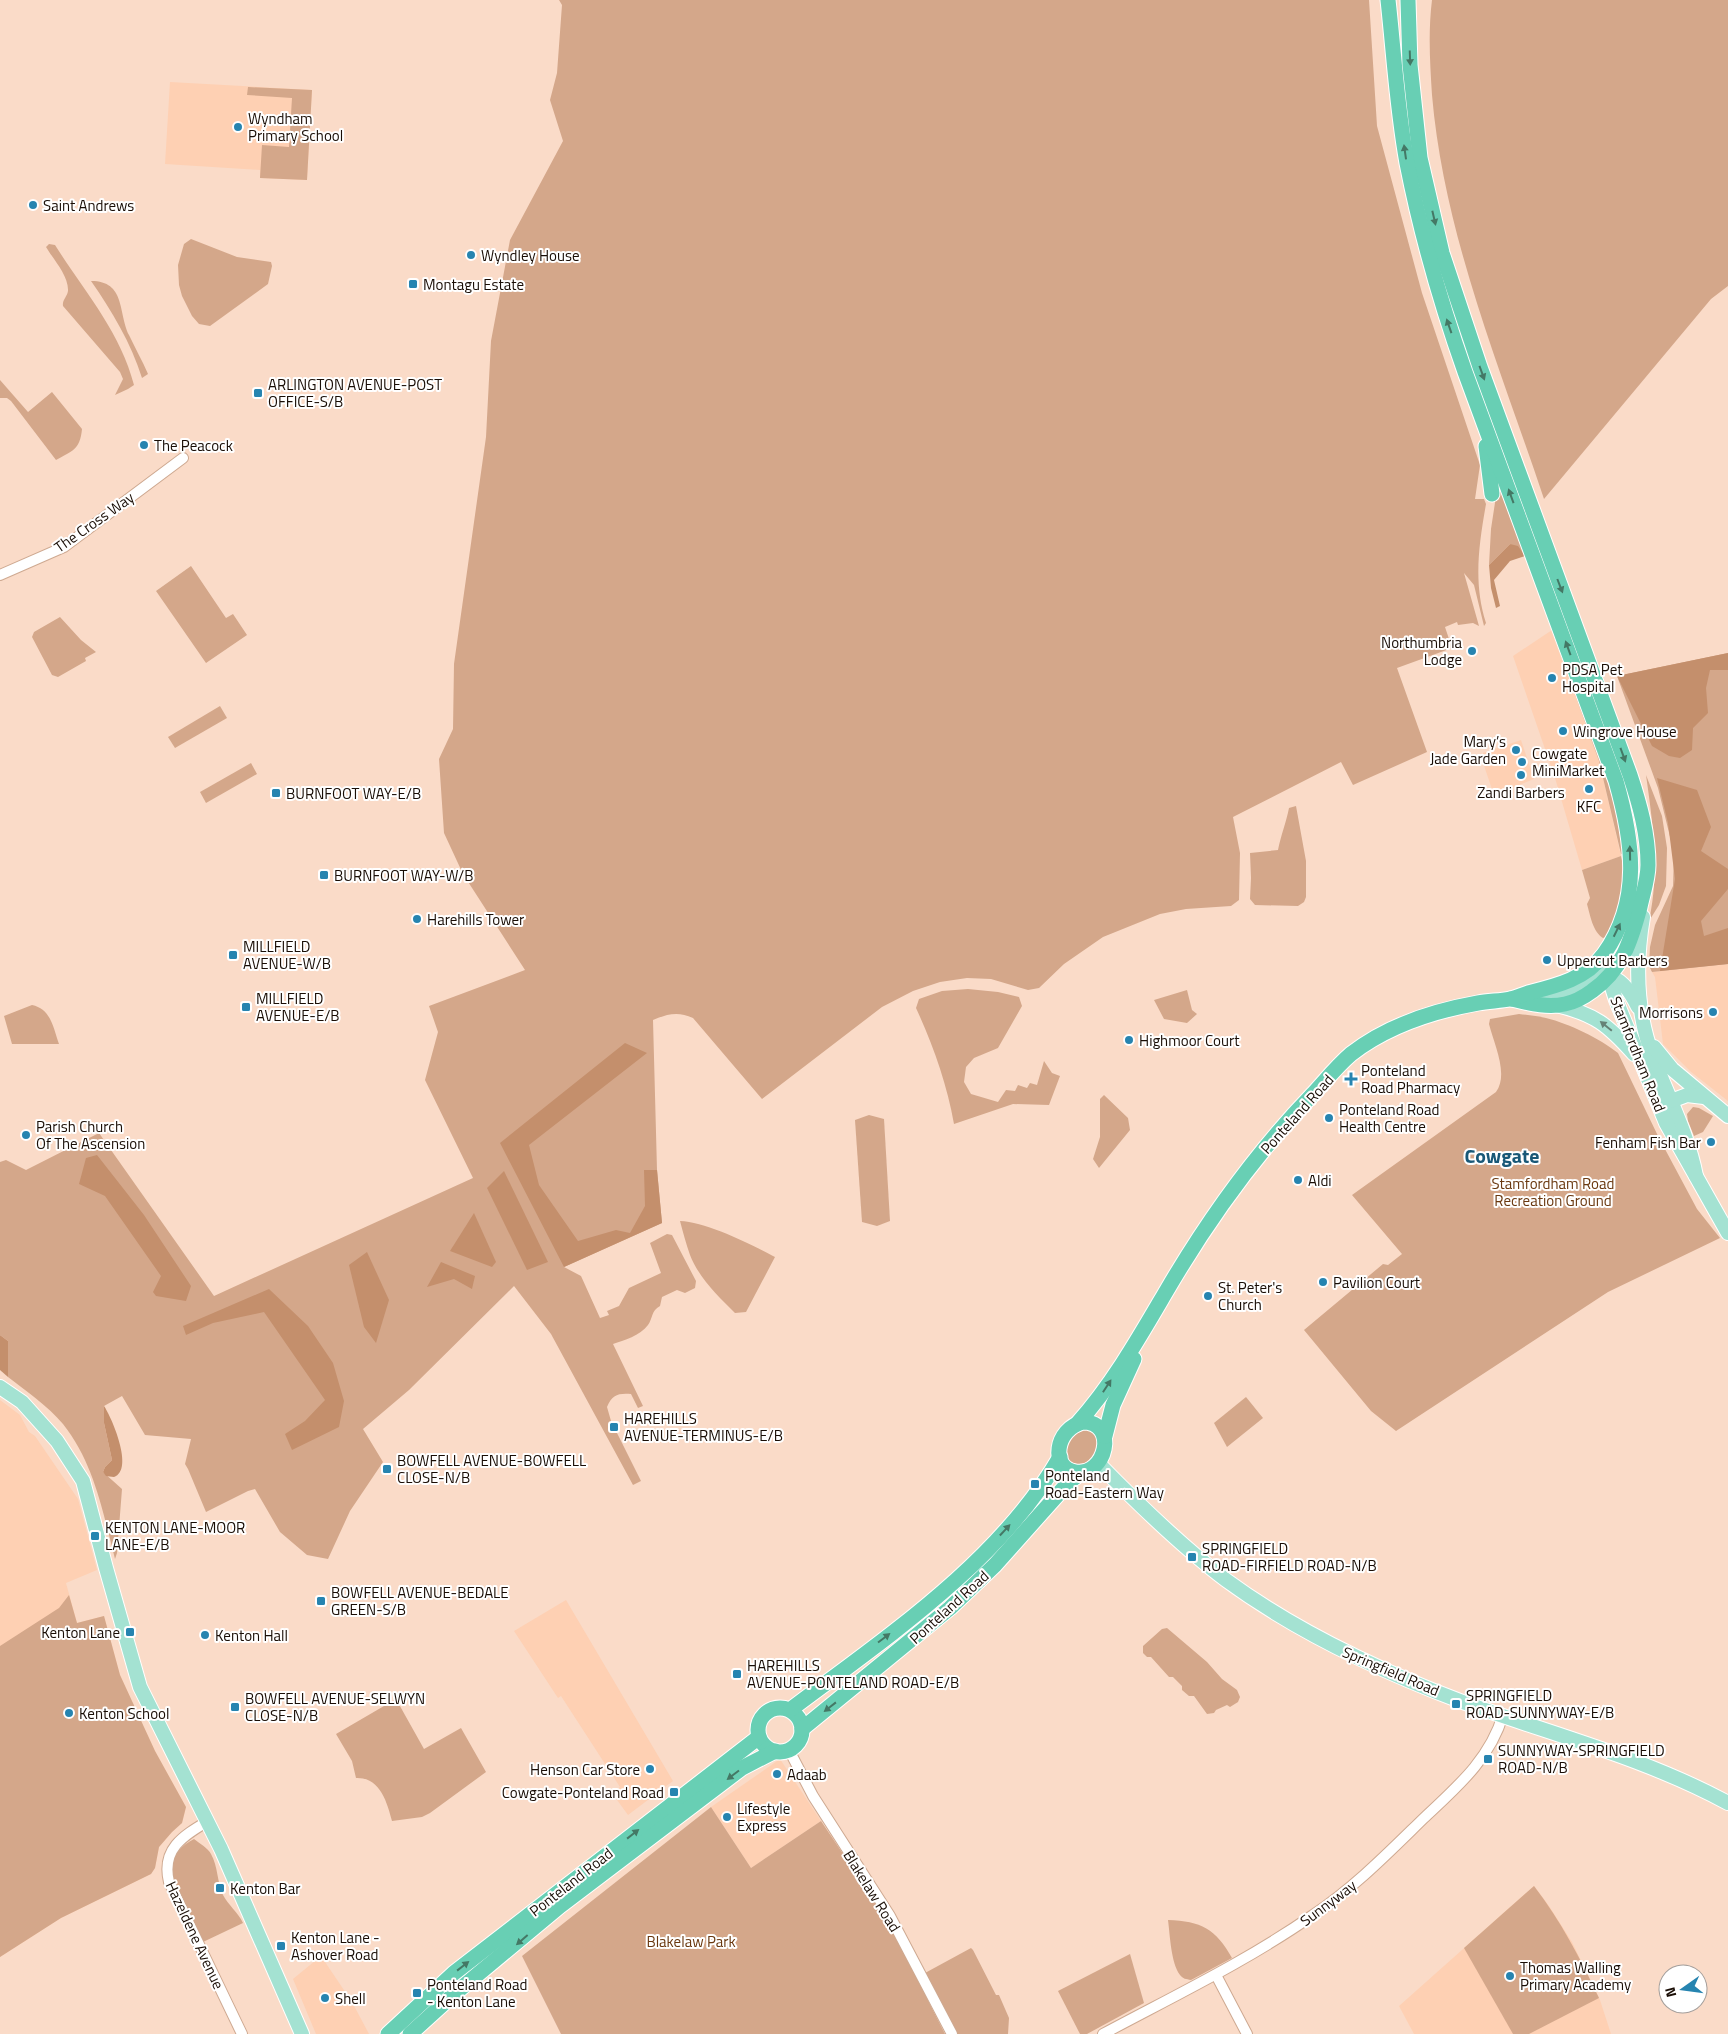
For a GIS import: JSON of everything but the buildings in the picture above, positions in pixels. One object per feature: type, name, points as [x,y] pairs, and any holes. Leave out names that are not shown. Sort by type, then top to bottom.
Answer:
[{"type":"highway","name":"Ponteland Road","points":[[1408,3],[1410,65],[1420,158],[1442,253],[1483,376],[1630,775],[1643,820],[1647,849],[1647,878],[1628,949],[1621,961],[1600,986],[1580,999],[1556,1005],[1510,999]]},
{"type":"highway","points":[[1389,4],[1394,69],[1407,162],[1428,255],[1445,315],[1484,422],[1492,494]]},
{"type":"highway","name":"Ponteland Road","points":[[1077,1424],[1095,1404],[1152,1318],[1201,1235],[1248,1170],[1295,1112],[1349,1056],[1372,1039],[1422,1017],[1478,1003],[1510,999],[1559,985],[1574,978],[1602,956],[1618,931],[1628,902],[1630,884],[1630,844],[1626,816],[1603,742],[1484,422]]},
{"type":"highway","name":"Ponteland Road","points":[[1104,1436],[1113,1405],[1152,1318]]},
{"type":"highway","points":[[1089,1422],[1097,1426],[1104,1436],[1105,1449],[1098,1463],[1082,1472],[1071,1471],[1060,1457],[1059,1446],[1062,1436],[1069,1428],[1077,1424],[1089,1422]]},
{"type":"highway","name":"Ponteland Road","points":[[790,1710],[932,1602],[982,1555],[1016,1518],[1036,1494],[1060,1457]]},
{"type":"highway","name":"Ponteland Road","points":[[410,2034],[453,1995],[560,1906],[742,1768],[782,1750],[799,1739],[802,1728],[950,1608],[995,1565],[1069,1482],[1082,1472]]},
{"type":"highway","points":[[782,1750],[768,1748],[759,1737],[758,1729],[764,1714],[772,1709],[790,1710],[796,1714],[802,1728]]},
{"type":"highway","name":"Ponteland Road","points":[[388,2034],[454,1973],[759,1737]]},
{"type":"main road","points":[[1641,1014],[1637,959],[1647,878]]},
{"type":"main road","name":"Stamfordham Road","points":[[1602,956],[1640,1060],[1681,1125],[1696,1176]]},
{"type":"main road","points":[[1527,993],[1545,998],[1555,997],[1576,990],[1594,979],[1609,976],[1620,981],[1635,1001],[1641,1014]]},
{"type":"main road","points":[[1556,1005],[1595,1017],[1616,1034],[1640,1060]]},
{"type":"main road","name":"Stamfordham Road","points":[[1641,1014],[1645,1033],[1664,1085]]},
{"type":"main road","points":[[1645,1033],[1661,1057],[1687,1083],[1728,1116]]},
{"type":"main road","points":[[1687,1083],[1676,1082],[1664,1085],[1661,1090],[1663,1099],[1687,1096],[1704,1097]]},
{"type":"main road","name":"Stamfordham Road","points":[[1663,1099],[1673,1137],[1728,1233]]},
{"type":"main road","points":[[0,1387],[22,1402],[57,1441],[83,1482],[140,1687],[222,1849],[302,2034]]},
{"type":"main road","name":"Springfield Road","points":[[1098,1463],[1154,1518],[1227,1580],[1304,1630],[1401,1677],[1462,1701],[1621,1755],[1728,1803]]},
{"type":"street","name":"The Cross Way","points":[[0,575],[64,547],[182,458]]},
{"type":"street","name":"Sunnyway","points":[[1103,2034],[1216,1975],[1314,1915],[1359,1879],[1434,1809],[1480,1762],[1498,1730],[1503,1715]]},
{"type":"street","name":"Blakelaw Road","points":[[782,1750],[890,1916],[952,2034]]},
{"type":"street","name":"Hazeldene Avenue","points":[[208,1821],[182,1837],[174,1845],[166,1873],[242,2034]]},
{"type":"street","points":[[1216,1975],[1247,2034]]},
{"type":"shaded area","name":"Wyndham Primary School","points":[[170,82],[312,90],[307,180],[260,178],[260,170],[165,164]]},
{"type":"shaded area","points":[[1510,544],[1518,546],[1525,556],[1510,561],[1494,580],[1500,606],[1496,608],[1491,588],[1489,565]]},
{"type":"shaded area","points":[[1552,630],[1599,761],[1621,856],[1582,870],[1555,778],[1513,656]]},
{"type":"shaded area","points":[[1728,653],[1728,670],[1710,670],[1706,688],[1708,713],[1693,728],[1692,750],[1680,758],[1669,756],[1652,746],[1617,676]]},
{"type":"shaded area","points":[[1521,740],[1534,779],[1494,795],[1480,754]]},
{"type":"shaded area","points":[[1657,778],[1697,790],[1711,827],[1701,851],[1728,869],[1728,889],[1701,921],[1704,936],[1728,928],[1728,964],[1660,971],[1675,879],[1668,823]]},
{"type":"shaded area","points":[[1728,964],[1728,1101],[1690,1071],[1663,1044],[1655,977],[1652,972]]},
{"type":"shaded area","points":[[625,1043],[647,1053],[529,1145],[539,1185],[578,1241],[616,1230],[630,1233],[645,1206],[644,1170],[657,1170],[662,1223],[564,1267],[500,1143]]},
{"type":"shaded area","points":[[97,1155],[144,1215],[191,1286],[186,1301],[156,1296],[153,1292],[161,1276],[105,1196],[79,1184],[86,1158]]},
{"type":"shaded area","points":[[504,1171],[548,1262],[527,1270],[487,1188]]},
{"type":"shaded area","points":[[474,1213],[496,1262],[492,1267],[450,1251]]},
{"type":"shaded area","points":[[367,1252],[389,1300],[376,1343],[364,1327],[349,1265]]},
{"type":"shaded area","points":[[441,1262],[475,1276],[472,1289],[454,1279],[427,1287]]},
{"type":"shaded area","points":[[269,1289],[308,1326],[333,1363],[344,1401],[339,1427],[292,1450],[285,1434],[305,1421],[325,1400],[264,1312],[213,1323],[186,1335],[183,1326]]},
{"type":"shaded area","points":[[0,1335],[8,1341],[8,1377],[0,1370]]},
{"type":"shaded area","name":"Kenton School","points":[[0,1400],[20,1415],[29,1432],[35,1436],[78,1499],[97,1570],[66,1583],[77,1623],[104,1616],[120,1675],[155,1751],[186,1807],[182,1823],[159,1847],[155,1868],[151,1874],[61,1918],[0,1957]]},
{"type":"shaded area","points":[[104,1406],[116,1431],[122,1454],[120,1472],[114,1477],[106,1476],[103,1472],[112,1460],[104,1423]]},
{"type":"shaded area","points":[[566,1600],[673,1781],[628,1815],[612,1793],[620,1787],[561,1696],[558,1698],[514,1631]]},
{"type":"shaded area","points":[[780,1759],[821,1821],[751,1868],[711,1807]]},
{"type":"shaded area","name":"Thomas Walling Primary Academy","points":[[1534,1886],[1572,1942],[1600,2000],[1611,2034],[1414,2034],[1399,2006]]},
{"type":"shaded area","name":"Shell","points":[[321,1956],[352,2002],[369,2034],[316,2034],[293,1979]]},
{"type":"green space","points":[[559,0],[1369,0],[1377,126],[1422,293],[1480,465],[1475,499],[1484,499],[1486,504],[1479,549],[1478,578],[1486,623],[1484,626],[1474,585],[1464,573],[1479,626],[1473,623],[1458,625],[1457,622],[1445,627],[1452,648],[1397,668],[1427,752],[1353,785],[1341,762],[1233,817],[1240,853],[1239,900],[1231,906],[1186,909],[1160,914],[1103,937],[1064,964],[1039,988],[1028,990],[991,979],[967,978],[940,982],[913,991],[882,1007],[762,1099],[693,1018],[673,1014],[653,1020],[657,1170],[662,1223],[564,1267],[581,1276],[600,1318],[609,1315],[607,1311],[619,1306],[629,1288],[661,1273],[650,1243],[667,1234],[672,1235],[696,1281],[695,1288],[685,1293],[677,1290],[662,1297],[660,1306],[655,1310],[645,1329],[632,1337],[613,1344],[643,1406],[638,1408],[631,1394],[626,1394],[613,1397],[607,1407],[611,1421],[641,1481],[633,1485],[551,1334],[514,1286],[409,1390],[363,1429],[383,1462],[350,1511],[328,1559],[307,1555],[280,1532],[255,1489],[206,1512],[185,1464],[191,1439],[145,1435],[122,1396],[104,1406],[104,1423],[112,1460],[103,1472],[122,1489],[115,1559],[90,1471],[74,1439],[51,1411],[8,1377],[8,1341],[0,1335],[0,1162],[6,1160],[26,1170],[99,1133],[214,1296],[473,1178],[425,1080],[438,1032],[429,1006],[525,970],[463,874],[444,833],[439,759],[453,729],[454,664],[486,437],[491,341],[510,240],[563,141],[550,100],[557,73],[562,5]]},
{"type":"green space","points":[[1432,0],[1728,0],[1728,286],[1711,299],[1544,499],[1476,300],[1448,199],[1438,147],[1432,95],[1430,36]]},
{"type":"green space","points":[[248,87],[312,90],[307,180],[260,178],[262,145],[289,147],[292,98],[247,95]]},
{"type":"green space","points":[[191,239],[237,257],[271,262],[272,266],[268,284],[210,326],[199,324],[192,316],[179,285],[178,265],[184,244]]},
{"type":"green space","points":[[49,244],[55,245],[100,312],[120,347],[134,385],[128,389],[115,395],[123,379],[120,372],[63,306],[68,285],[46,247]]},
{"type":"green space","points":[[91,281],[102,282],[116,292],[129,335],[148,374],[142,378],[120,328]]},
{"type":"green space","points":[[0,380],[28,412],[52,392],[82,429],[77,446],[56,460],[11,401],[7,398],[0,398]]},
{"type":"green space","points":[[1500,482],[1612,784],[1624,853],[1621,854],[1599,761],[1525,556],[1510,544],[1489,565],[1491,529],[1498,483]]},
{"type":"green space","points":[[191,566],[226,618],[233,614],[247,635],[206,663],[156,591]]},
{"type":"green space","points":[[60,617],[81,640],[96,652],[85,658],[86,661],[58,677],[52,675],[32,637],[34,632]]},
{"type":"green space","points":[[1728,653],[1728,964],[1652,972],[1649,966],[1650,947],[1655,925],[1673,886],[1674,853],[1658,788],[1617,676]]},
{"type":"green space","points":[[220,706],[227,718],[175,748],[168,737]]},
{"type":"green space","points":[[251,763],[257,774],[206,803],[200,792]]},
{"type":"green space","points":[[1646,775],[1662,816],[1667,848],[1666,886],[1659,905],[1649,921],[1655,866],[1653,830]]},
{"type":"green space","points":[[1296,806],[1306,861],[1306,897],[1304,902],[1298,906],[1255,905],[1250,899],[1250,853],[1278,850],[1289,808]]},
{"type":"green space","points":[[1621,856],[1625,875],[1616,919],[1606,937],[1603,938],[1594,928],[1587,904],[1590,898],[1582,870]]},
{"type":"green space","points":[[968,989],[998,992],[1019,997],[1022,1006],[998,1048],[974,1058],[966,1067],[964,1082],[971,1094],[998,1102],[1006,1090],[1015,1091],[1018,1085],[1027,1088],[1030,1083],[1037,1085],[1044,1061],[1052,1073],[1060,1076],[1049,1105],[1013,1104],[954,1124],[948,1094],[939,1065],[916,1008],[919,999],[942,991]]},
{"type":"green space","points":[[1187,990],[1192,1010],[1197,1014],[1187,1023],[1164,1019],[1154,1000]]},
{"type":"green space","points":[[32,1005],[43,1010],[47,1015],[53,1025],[59,1044],[12,1044],[4,1016]]},
{"type":"green space","name":"Stamfordham Road Recreation Ground","points":[[1519,1014],[1543,1017],[1565,1024],[1593,1037],[1618,1053],[1658,1136],[1697,1209],[1720,1238],[1608,1292],[1396,1431],[1371,1411],[1304,1330],[1383,1264],[1388,1265],[1402,1254],[1352,1195],[1496,1092],[1500,1085],[1501,1068],[1489,1024],[1490,1019]]},
{"type":"green space","points":[[1104,1095],[1128,1118],[1130,1130],[1099,1168],[1093,1159],[1100,1137],[1100,1099]]},
{"type":"green space","points":[[1693,1107],[1699,1108],[1713,1116],[1703,1132],[1694,1136],[1687,1114]]},
{"type":"green space","points":[[869,1115],[884,1119],[890,1221],[877,1226],[862,1222],[855,1120]]},
{"type":"green space","points":[[680,1221],[715,1229],[775,1257],[746,1312],[735,1313],[698,1271],[690,1255]]},
{"type":"green space","points":[[1246,1397],[1263,1418],[1227,1447],[1214,1423]]},
{"type":"green space","points":[[1083,1428],[1097,1434],[1097,1454],[1085,1465],[1071,1462],[1066,1442]]},
{"type":"green space","name":"Kenton School","points":[[69,1595],[77,1623],[104,1616],[120,1675],[155,1751],[186,1807],[182,1823],[159,1847],[155,1868],[151,1874],[61,1918],[0,1957],[0,1646],[59,1608]]},
{"type":"green space","points":[[1167,1628],[1207,1662],[1222,1679],[1237,1690],[1240,1697],[1238,1702],[1230,1707],[1227,1705],[1216,1710],[1214,1713],[1207,1714],[1194,1696],[1189,1696],[1173,1677],[1169,1677],[1151,1657],[1147,1657],[1143,1653],[1143,1646],[1162,1629]]},
{"type":"green space","points":[[396,1699],[424,1749],[461,1728],[486,1772],[430,1813],[422,1817],[392,1821],[385,1799],[377,1786],[364,1779],[356,1778],[352,1761],[336,1734]]},
{"type":"green space","name":"Blakelaw Park","points":[[711,1807],[751,1868],[821,1821],[888,1921],[945,2034],[561,2034],[522,1956]]},
{"type":"green space","points":[[194,1839],[211,1854],[223,1895],[243,1923],[203,1942],[179,1894],[171,1869],[173,1859],[178,1851]]},
{"type":"green space","name":"Thomas Walling Primary Academy","points":[[1534,1886],[1570,1940],[1599,1998],[1529,2034],[1513,2034],[1464,1948]]},
{"type":"green space","points":[[1168,1920],[1190,1922],[1206,1928],[1220,1940],[1232,1958],[1191,1980],[1183,1978],[1177,1970],[1171,1949]]},
{"type":"green space","points":[[971,1948],[996,1995],[999,1995],[1009,2018],[1008,2034],[957,2034],[925,1973]]},
{"type":"green space","points":[[1130,1954],[1144,2003],[1087,2034],[1080,2034],[1058,1991]]},
{"type":"place","name":"Wyndham Primary School","points":[[238,127]]},
{"type":"place","name":"Saint Andrews","points":[[33,205]]},
{"type":"place","name":"Wyndley House","points":[[471,255]]},
{"type":"place","name":"Montagu Estate","points":[[413,284]]},
{"type":"place","name":"ARLINGTON AVENUE-POST OFFICE-S/B","points":[[258,393]]},
{"type":"place","name":"The Peacock","points":[[144,445]]},
{"type":"place","name":"Northumbria Lodge","points":[[1472,651]]},
{"type":"place","name":"PDSA Pet Hospital","points":[[1552,678]]},
{"type":"place","name":"Wingrove House","points":[[1563,731]]},
{"type":"place","name":"Mary’s Jade Garden","points":[[1516,750]]},
{"type":"place","name":"Cowgate MiniMarket","points":[[1522,762]]},
{"type":"place","name":"Zandi Barbers","points":[[1521,775]]},
{"type":"place","name":"KFC","points":[[1589,789]]},
{"type":"place","name":"BURNFOOT WAY-E/B","points":[[276,793]]},
{"type":"place","name":"BURNFOOT WAY-W/B","points":[[324,875]]},
{"type":"place","name":"Harehills Tower","points":[[417,919]]},
{"type":"place","name":"MILLFIELD AVENUE-W/B","points":[[233,955]]},
{"type":"place","name":"Uppercut Barbers","points":[[1547,960]]},
{"type":"place","name":"MILLFIELD AVENUE-E/B","points":[[246,1007]]},
{"type":"place","name":"Morrisons","points":[[1713,1012]]},
{"type":"place","name":"Highmoor Court","points":[[1129,1040]]},
{"type":"place","name":"Ponteland Road Pharmacy","points":[[1351,1079]]},
{"type":"place","name":"Ponteland Road Health Centre","points":[[1329,1118]]},
{"type":"place","name":"Parish Church Of The Ascension","points":[[26,1135]]},
{"type":"place","name":"Fenham Fish Bar","points":[[1711,1142]]},
{"type":"place","name":"Aldi","points":[[1298,1180]]},
{"type":"place","name":"Pavilion Court","points":[[1323,1282]]},
{"type":"place","name":"St. Peter's Church","points":[[1208,1296]]},
{"type":"place","name":"HAREHILLS AVENUE-TERMINUS-E/B","points":[[614,1427]]},
{"type":"place","name":"BOWFELL AVENUE-BOWFELL CLOSE-N/B","points":[[387,1469]]},
{"type":"place","name":"Ponteland Road-Eastern Way","points":[[1035,1484]]},
{"type":"place","name":"KENTON LANE-MOOR LANE-E/B","points":[[95,1536]]},
{"type":"place","name":"SPRINGFIELD ROAD-FIRFIELD ROAD-N/B","points":[[1192,1557]]},
{"type":"place","name":"BOWFELL AVENUE-BEDALE GREEN-S/B","points":[[321,1601]]},
{"type":"place","name":"Kenton Lane","points":[[130,1632]]},
{"type":"place","name":"Kenton Hall","points":[[205,1635]]},
{"type":"place","name":"HAREHILLS AVENUE-PONTELAND ROAD-E/B","points":[[737,1674]]},
{"type":"place","name":"SPRINGFIELD ROAD-SUNNYWAY-E/B","points":[[1456,1704]]},
{"type":"place","name":"BOWFELL AVENUE-SELWYN CLOSE-N/B","points":[[235,1707]]},
{"type":"place","name":"Kenton School","points":[[69,1713]]},
{"type":"place","name":"SUNNYWAY-SPRINGFIELD ROAD-N/B","points":[[1488,1759]]},
{"type":"place","name":"Henson Car Store","points":[[650,1769]]},
{"type":"place","name":"Adaab","points":[[777,1774]]},
{"type":"place","name":"Cowgate-Ponteland Road","points":[[674,1792]]},
{"type":"place","name":"Lifestyle Express","points":[[727,1817]]},
{"type":"place","name":"Kenton Bar","points":[[220,1888]]},
{"type":"place","name":"Kenton Lane - Ashover Road","points":[[281,1946]]},
{"type":"place","name":"Thomas Walling Primary Academy","points":[[1510,1976]]},
{"type":"place","name":"Ponteland Road - Kenton Lane","points":[[417,1993]]},
{"type":"place","name":"Shell","points":[[325,1998]]},
{"type":"district","name":"Cowgate","points":[[1502,1155]]}]
